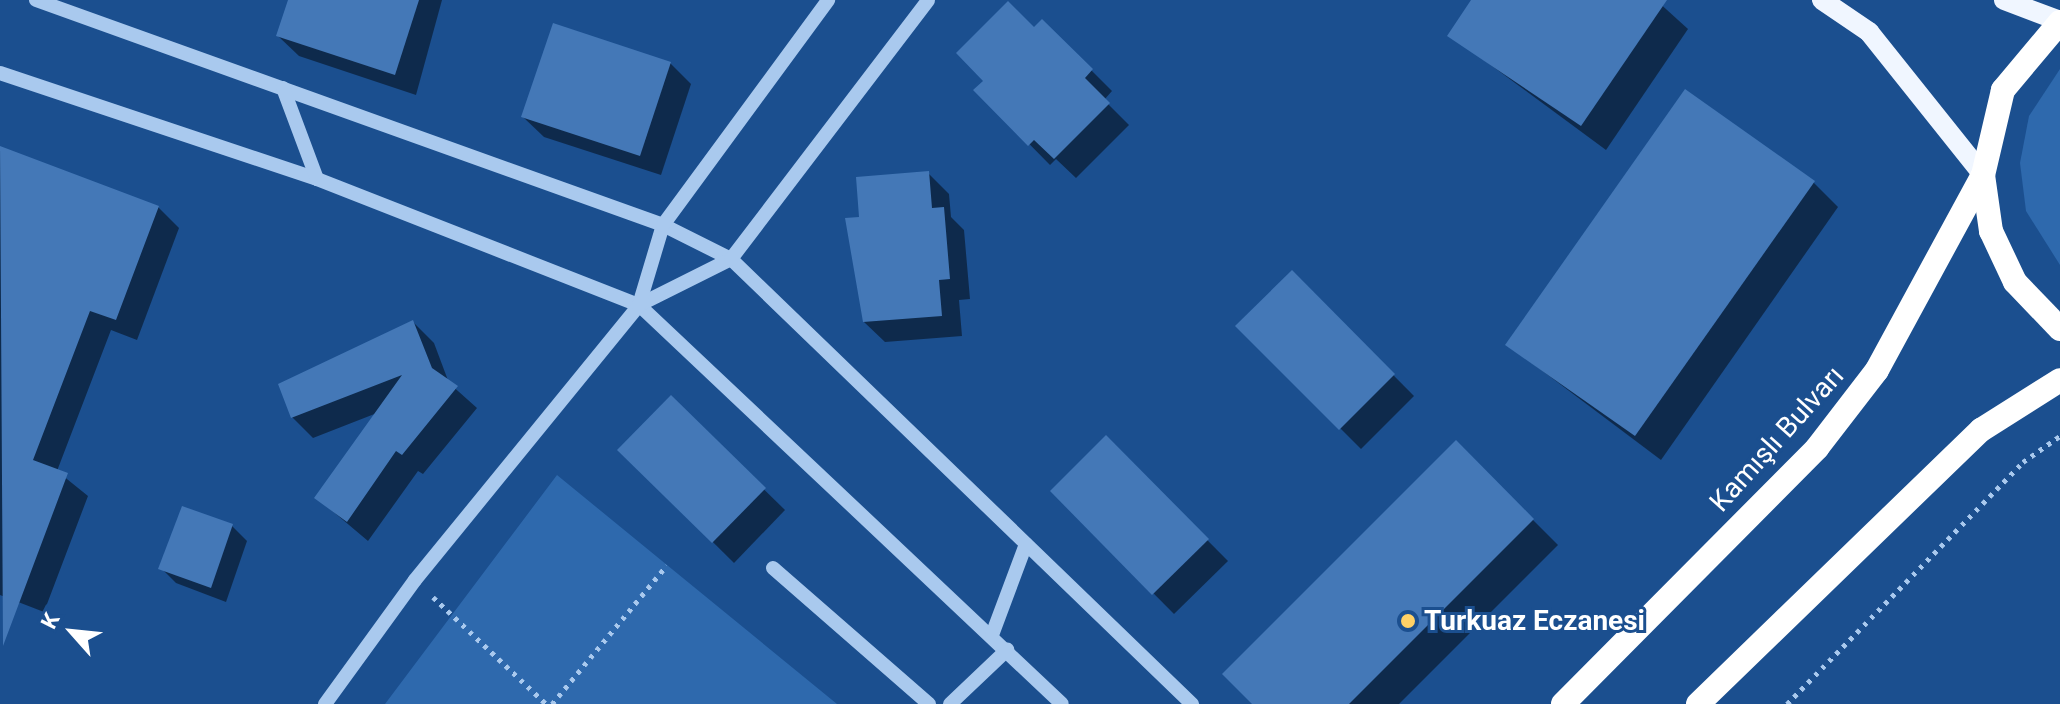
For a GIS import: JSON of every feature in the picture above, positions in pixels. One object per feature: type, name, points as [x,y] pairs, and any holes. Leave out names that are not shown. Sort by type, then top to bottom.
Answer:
[{"type":"highway","points":[[2059,22],[2003,90],[1983,175],[1991,231],[2015,282],[2060,329]]},
{"type":"highway","name":"Kamışlı Bulvarı","points":[[1563,704],[1817,448],[1877,370],[1983,175]]},
{"type":"highway","points":[[1698,704],[1981,430],[2060,380]]},
{"type":"main road","points":[[1822,0],[1869,32],[1983,175]]},
{"type":"main road","points":[[2004,0],[2059,22]]},
{"type":"street","points":[[36,0],[663,225],[731,259],[1192,704]]},
{"type":"street","points":[[325,704],[415,580],[639,305],[663,225],[828,0]]},
{"type":"street","points":[[639,305],[731,259],[928,0]]},
{"type":"street","points":[[0,73],[317,179],[639,305],[1062,704]]},
{"type":"street","points":[[283,88],[317,179]]},
{"type":"street","points":[[992,635],[1026,544]]},
{"type":"street","points":[[773,568],[929,704]]},
{"type":"street","points":[[950,704],[1007,650]]},
{"type":"path","points":[[1787,704],[2023,462],[2060,436]]},
{"type":"path","points":[[552,704],[667,565]]},
{"type":"path","points":[[415,580],[546,704]]},
{"type":"shaded area","points":[[2060,69],[2060,265],[2026,211],[2020,163],[2029,116]]},
{"type":"shaded area","points":[[557,475],[667,565],[837,704],[385,704]]},
{"type":"building","points":[[288,0],[419,0],[395,75],[276,36]]},
{"type":"building","points":[[1471,0],[1667,0],[1581,126],[1447,36]]},
{"type":"building","points":[[1008,1],[1034,27],[1042,19],[1093,69],[1085,78],[1110,103],[1054,159],[1034,140],[1028,146],[973,90],[983,81],[956,53]]},
{"type":"building","points":[[553,23],[671,62],[640,156],[521,117]]},
{"type":"building","points":[[1685,89],[1815,181],[1635,436],[1505,345]]},
{"type":"building","points":[[0,146],[159,206],[116,320],[90,311],[33,460],[68,473],[3,646]]},
{"type":"building","points":[[929,171],[932,208],[944,207],[950,279],[939,280],[942,316],[863,322],[845,218],[859,217],[856,177]]},
{"type":"building","points":[[1292,270],[1395,374],[1339,430],[1235,326]]},
{"type":"building","points":[[413,320],[432,368],[458,386],[402,455],[396,451],[347,522],[314,498],[402,375],[291,418],[278,384]]},
{"type":"building","points":[[671,395],[766,488],[712,543],[617,450]]},
{"type":"building","points":[[1106,435],[1209,539],[1152,595],[1050,491]]},
{"type":"building","points":[[1456,440],[1534,519],[1349,704],[1252,704],[1222,674]]},
{"type":"building","points":[[182,506],[233,524],[211,588],[158,569]]},
{"type":"place","name":"Turkuaz Eczanesi","points":[[1408,621]]}]
